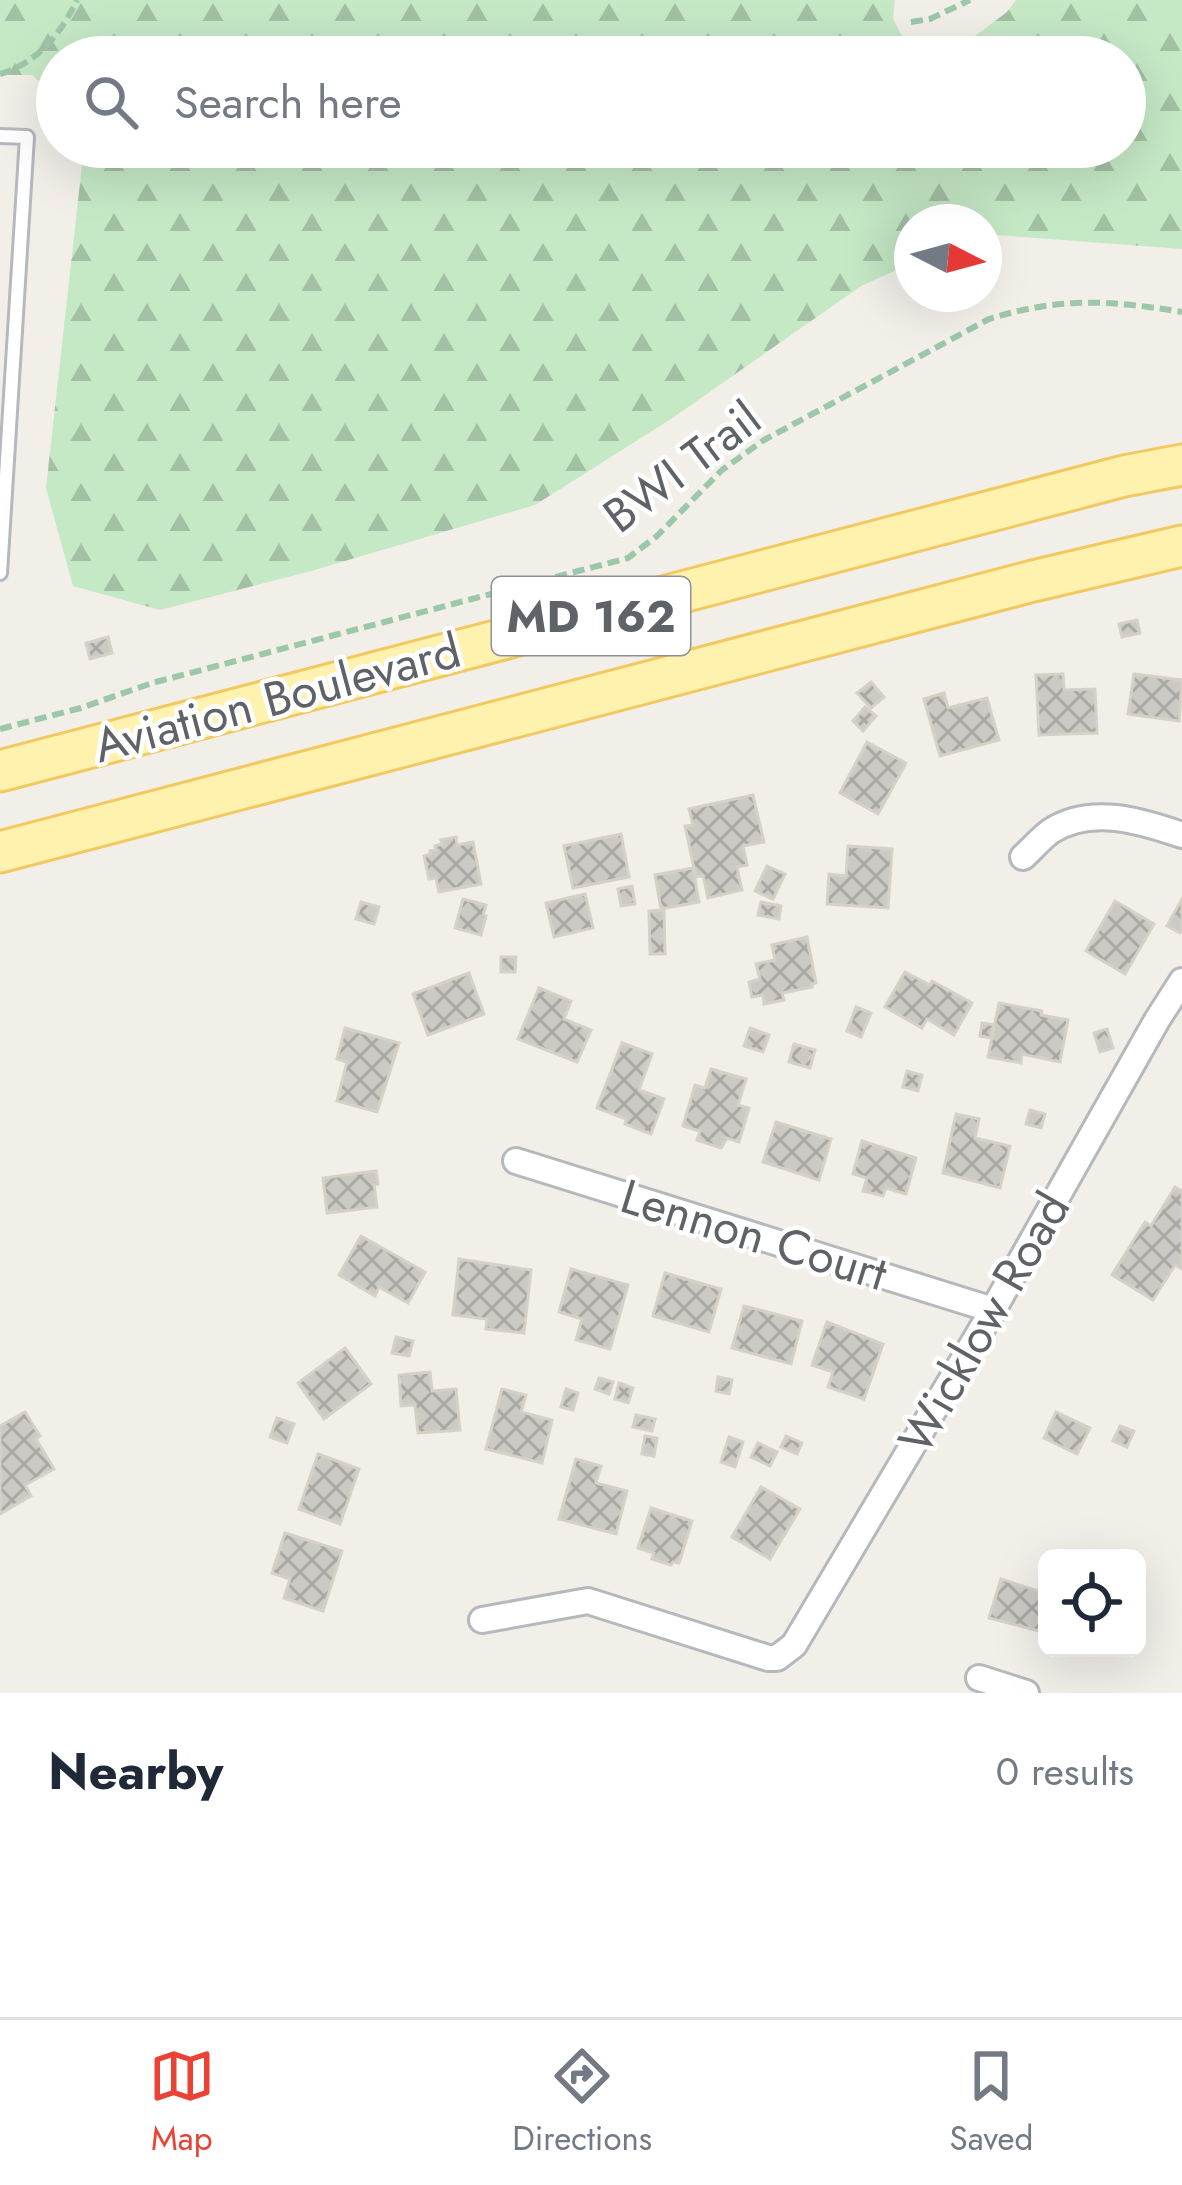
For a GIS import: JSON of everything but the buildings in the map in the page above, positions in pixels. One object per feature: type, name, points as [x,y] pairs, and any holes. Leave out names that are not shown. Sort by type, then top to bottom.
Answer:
[{"type":"main road","name":"Aviation Boulevard","points":[[0,771],[1124,476],[1182,465]]},
{"type":"main road","name":"Aviation Boulevard","points":[[0,852],[1182,546]]},
{"type":"street","points":[[1023,857],[1051,831],[1083,816],[1118,818],[1182,835]]},
{"type":"street","name":"Wicklow Road","points":[[482,1620],[588,1601],[747,1652],[777,1658],[794,1645],[1182,980]]},
{"type":"street","name":"Lennon Court","points":[[516,1161],[993,1310]]},
{"type":"street","points":[[979,1678],[1026,1693]]},
{"type":"lane","points":[[0,136],[27,137],[0,573]]},
{"type":"path","points":[[56,36],[77,0]]},
{"type":"path","points":[[910,22],[930,19],[970,0]]},
{"type":"path","points":[[0,74],[36,56]]},
{"type":"path","name":"BWI Trail","points":[[0,729],[152,683],[628,557],[658,536],[722,470],[764,440],[989,319],[1061,302],[1100,301],[1182,312]]},
{"type":"green space","points":[[0,0],[895,0],[893,19],[902,36],[36,36],[36,78],[0,75]]},
{"type":"green space","points":[[1016,0],[1182,0],[1182,249],[1002,235],[1002,204],[894,204],[894,271],[861,286],[671,419],[535,505],[160,610],[73,586],[46,488],[82,168],[1146,168],[1146,36],[975,36]]}]
